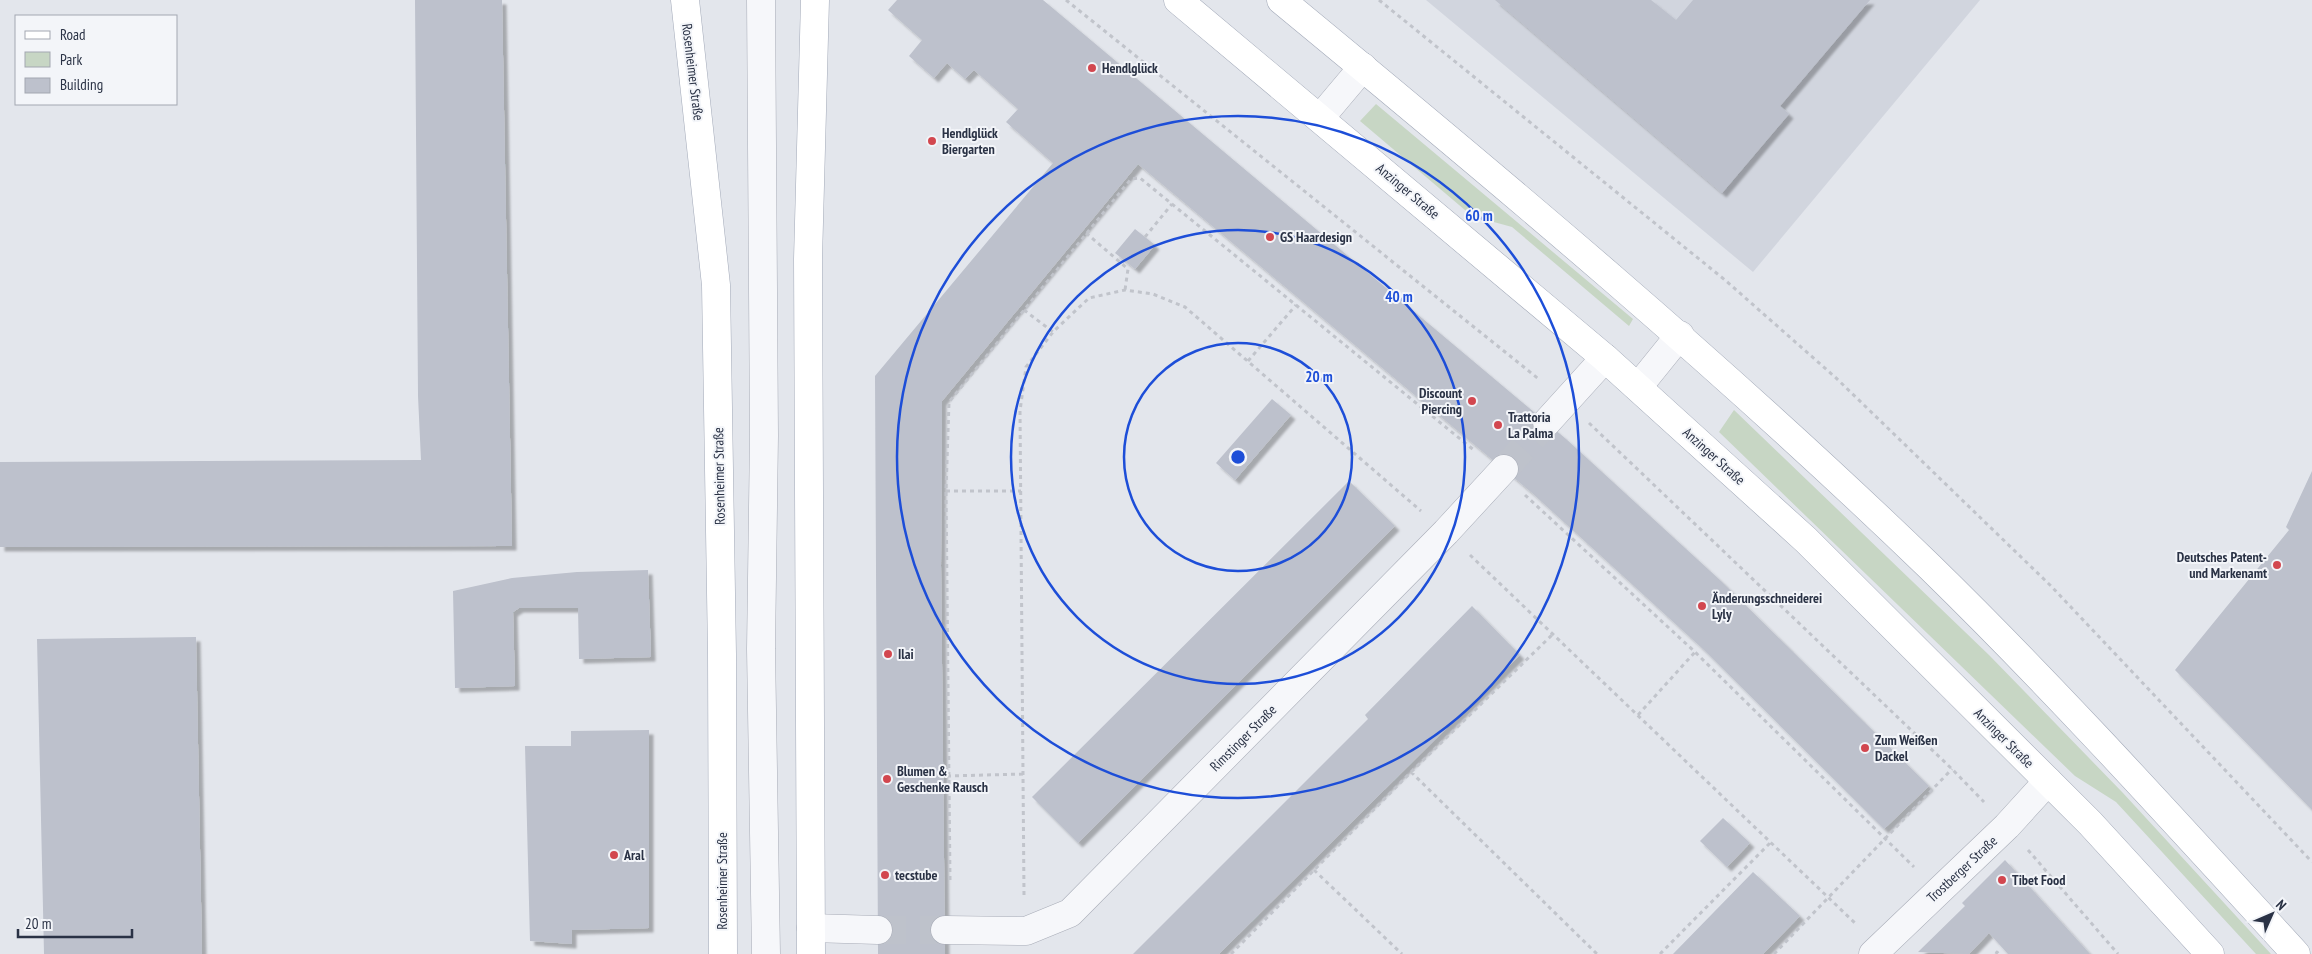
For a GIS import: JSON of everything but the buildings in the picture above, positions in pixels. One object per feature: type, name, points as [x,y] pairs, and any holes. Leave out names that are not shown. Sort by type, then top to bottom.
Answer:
[{"type":"main road","name":"Rosenheimer Straße","points":[[685,0],[716,285],[722,654],[723,954]]},
{"type":"main road","points":[[811,941],[808,259],[815,0]]},
{"type":"main road","name":"Anzinger Straße","points":[[1178,0],[1605,358],[1806,540],[2090,823],[2210,954]]},
{"type":"main road","points":[[1281,0],[1680,335],[1937,575],[2124,765],[2296,954]]},
{"type":"street","points":[[762,0],[764,436],[761,649],[766,954]]},
{"type":"street","points":[[1320,118],[1363,67]]},
{"type":"street","points":[[1638,388],[1680,335]]},
{"type":"street","points":[[1547,422],[1605,358]]},
{"type":"street","name":"Rimstinger Straße","points":[[945,930],[1026,931],[1070,913],[1446,532],[1503,471]]},
{"type":"street","name":"Trostberger Straße","points":[[1877,950],[2007,826],[2048,781]]},
{"type":"street","points":[[811,941],[878,930]]},
{"type":"path","points":[[1066,0],[1567,402],[1952,769],[2007,826],[2118,954]]},
{"type":"path","points":[[1379,0],[1725,280],[1835,377],[2050,586],[2312,862]]},
{"type":"path","points":[[950,880],[947,776],[946,491],[949,402],[1131,179],[1140,178],[1503,471],[1695,652],[1938,891]]},
{"type":"path","points":[[1145,237],[1172,204]]},
{"type":"path","points":[[1086,233],[1128,270],[1125,290]]},
{"type":"path","points":[[1024,905],[1020,411],[1026,367],[1053,332],[1089,298],[1125,290],[1153,294],[1185,307],[1446,532],[1830,898],[1877,950]]},
{"type":"path","points":[[1248,361],[1296,305]]},
{"type":"path","points":[[1024,310],[1053,332]]},
{"type":"path","points":[[946,491],[1020,491]]},
{"type":"path","points":[[1231,954],[1411,772],[1553,634]]},
{"type":"path","points":[[1638,715],[1695,652]]},
{"type":"path","points":[[1774,954],[1830,898],[1885,837],[1952,769]]},
{"type":"path","points":[[1411,772],[1597,954]]},
{"type":"path","points":[[947,776],[1024,774]]},
{"type":"path","points":[[1660,954],[1771,842]]},
{"type":"path","points":[[1314,870],[1402,954]]},
{"type":"shaded area","points":[[1426,0],[1980,0],[1753,272]]},
{"type":"green space","points":[[1376,104],[1633,319],[1629,326],[1512,227],[1472,216],[1360,121]]},
{"type":"green space","points":[[1734,410],[1989,655],[2123,793],[2271,954],[2256,954],[2116,802],[2075,776],[1719,432]]},
{"type":"tunnel","points":[[1504,469],[1547,422]]},
{"type":"tunnel","points":[[878,930],[945,930]]},
{"type":"place","name":"Hendlglück","points":[[1092,68]]},
{"type":"place","name":"Hendlglück Biergarten","points":[[932,141]]},
{"type":"place","name":"GS Haardesign","points":[[1270,237]]},
{"type":"place","name":"Discount Piercing","points":[[1472,401]]},
{"type":"place","name":"Trattoria La Palma","points":[[1498,425]]},
{"type":"place","name":"Deutsches Patent- und Markenamt","points":[[2277,565]]},
{"type":"place","name":"Änderungsschneiderei Lyly","points":[[1702,606]]},
{"type":"place","name":"Ilai","points":[[888,654]]},
{"type":"place","name":"Zum Weißen Dackel","points":[[1865,748]]},
{"type":"place","name":"Blumen & Geschenke Rausch","points":[[887,779]]},
{"type":"place","name":"Aral","points":[[614,855]]},
{"type":"place","name":"tecstube","points":[[885,875]]},
{"type":"place","name":"Tibet Food","points":[[2002,880]]}]
